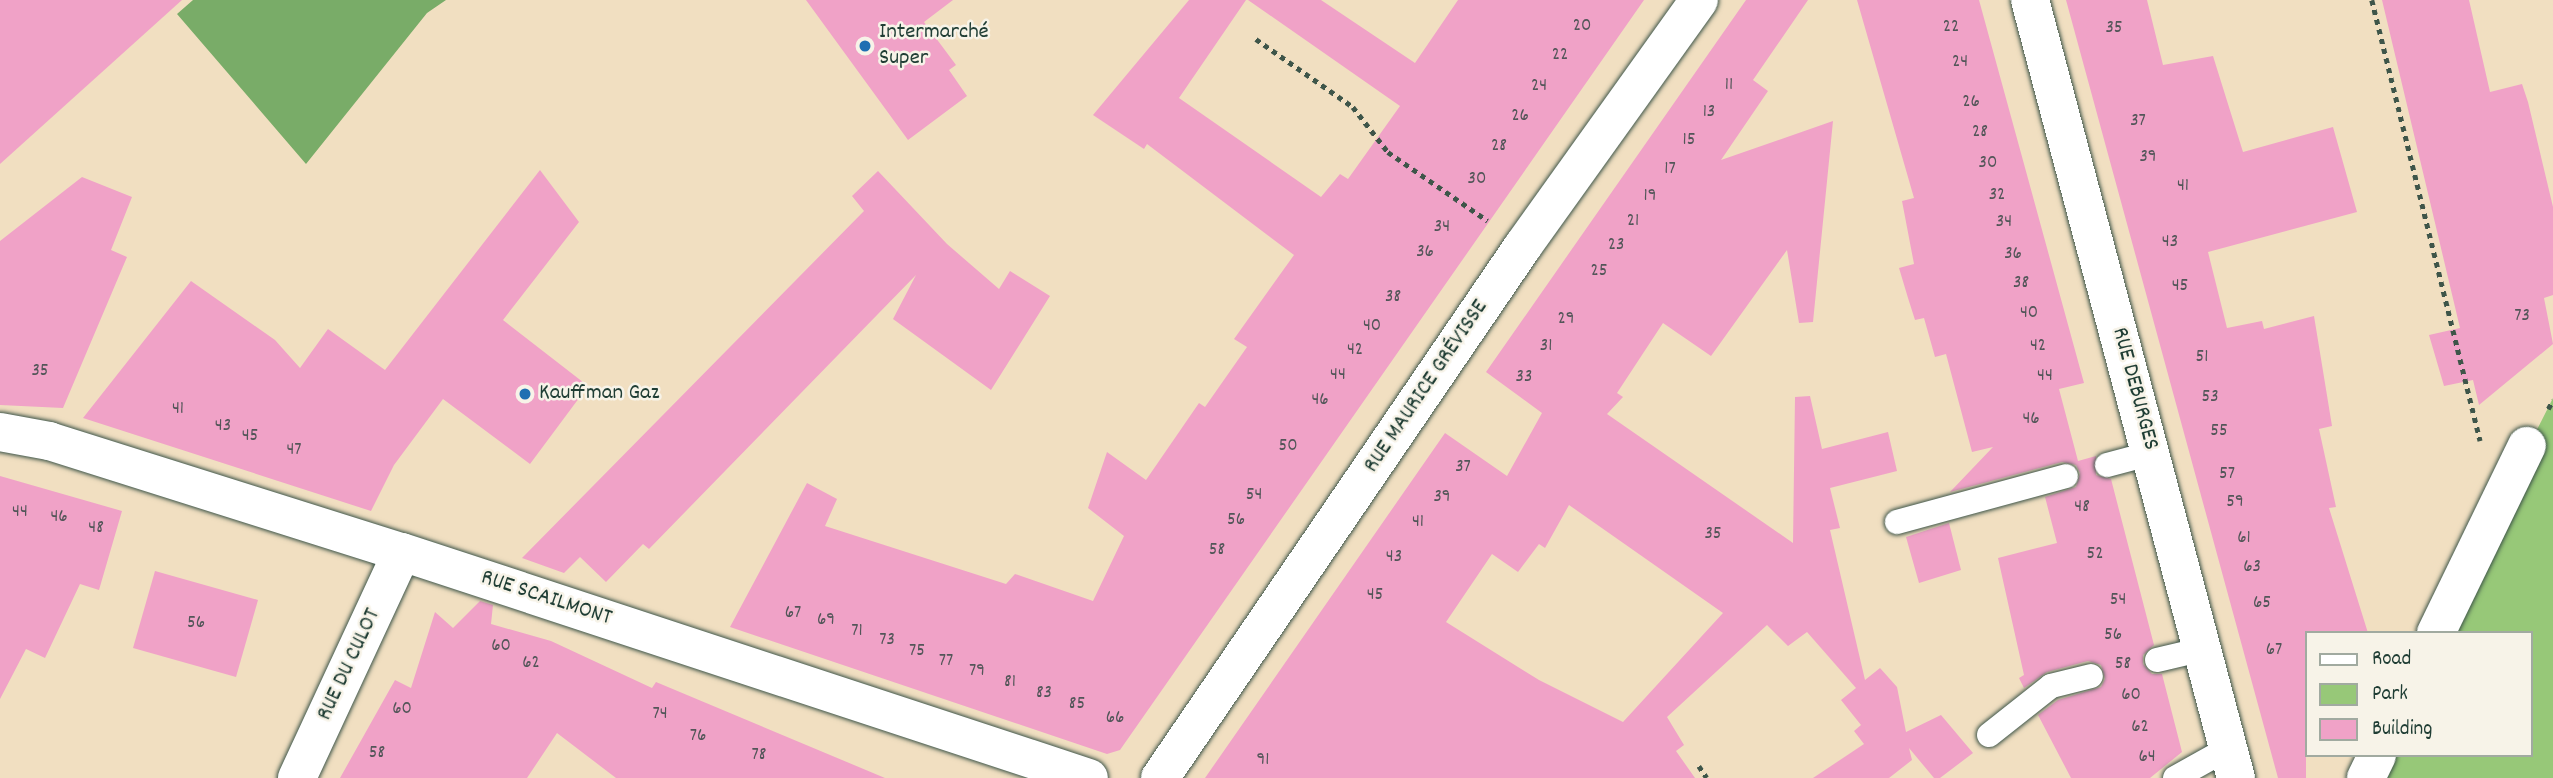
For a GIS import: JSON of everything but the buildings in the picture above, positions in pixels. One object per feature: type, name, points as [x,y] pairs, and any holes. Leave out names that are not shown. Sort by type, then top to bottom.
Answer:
[{"type":"street","name":"RUE MAURICE GRÉVISSE","points":[[1160,778],[1524,246],[1699,0]]},
{"type":"street","name":"RUE DEBURGES","points":[[2030,0],[2204,649],[2232,763]]},
{"type":"street","name":"RUE SCAILMONT","points":[[0,432],[49,441],[402,552],[1089,778]]},
{"type":"street","points":[[2437,631],[2527,446]]},
{"type":"street","name":"RUE DU CULOT","points":[[297,778],[402,552]]},
{"type":"street","points":[[2366,778],[2376,757]]},
{"type":"lane","points":[[2107,465],[2152,453]]},
{"type":"lane","points":[[1896,522],[2066,476]]},
{"type":"lane","points":[[2157,660],[2204,649]]},
{"type":"lane","points":[[1989,735],[2051,686],[2091,676]]},
{"type":"lane","points":[[2175,778],[2232,763]]},
{"type":"path","points":[[2372,0],[2497,506]]},
{"type":"path","points":[[1256,39],[1353,107],[1388,152],[1524,246]]},
{"type":"path","points":[[1699,766],[1707,778]]},
{"type":"green space","points":[[193,0],[446,0],[427,13],[306,164],[177,14]]},
{"type":"green space","points":[[2553,398],[2553,778],[2365,778],[2374,757],[2532,757],[2532,631],[2435,631]]},
{"type":"place","name":"Intermarché Super","points":[[865,46]]},
{"type":"place","name":"Kauffman Gaz","points":[[525,394]]}]
